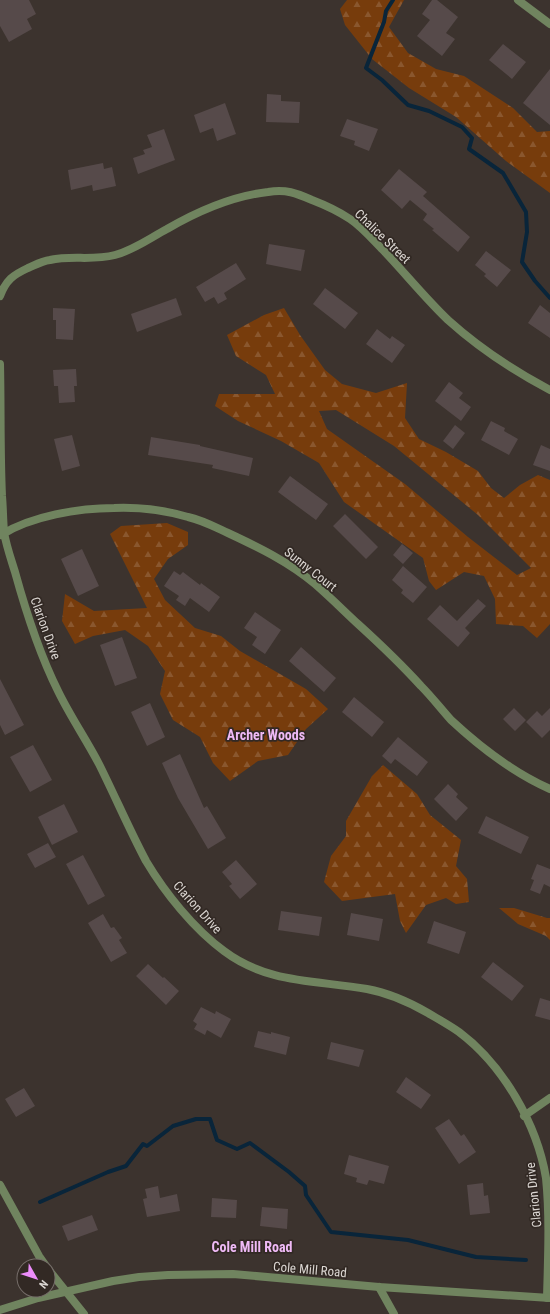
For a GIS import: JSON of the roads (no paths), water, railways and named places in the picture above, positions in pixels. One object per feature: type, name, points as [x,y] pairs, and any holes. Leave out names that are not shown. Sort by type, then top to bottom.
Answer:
[{"type":"street","points":[[518,0],[550,24]]},
{"type":"street","name":"Chalice Street","points":[[0,296],[5,285],[16,273],[39,263],[56,259],[90,259],[120,254],[140,245],[181,221],[219,204],[252,194],[282,190],[293,192],[331,208],[351,220],[367,234],[447,319],[513,369],[550,390]]},
{"type":"street","name":"Clarion Drive","points":[[0,364],[2,534],[33,630],[57,689],[99,764],[147,861],[163,887],[183,912],[217,946],[239,961],[267,974],[285,978],[383,992],[415,1006],[450,1026],[472,1044],[494,1066],[512,1092],[524,1116],[539,1149],[546,1179],[549,1232],[548,1298]]},
{"type":"street","name":"Sunny Court","points":[[2,534],[37,519],[59,514],[104,508],[145,509],[189,517],[204,522],[287,564],[314,584],[385,649],[422,686],[450,719],[470,737],[498,758],[538,784],[550,789]]},
{"type":"street","points":[[524,1116],[550,1098]]},
{"type":"street","points":[[0,1185],[40,1258]]},
{"type":"street","name":"Cole Mill Road","points":[[0,1310],[38,1298],[113,1281],[139,1277],[200,1274],[233,1274],[379,1287],[548,1298]]},
{"type":"street","points":[[56,1279],[84,1314]]},
{"type":"street","points":[[379,1287],[394,1314]]},
{"type":"waterway","points":[[393,0],[386,11],[384,22],[366,68],[382,80],[408,105],[429,111],[462,127],[472,138],[469,149],[503,173],[526,212],[527,232],[522,262],[535,281],[550,298]]},
{"type":"waterway","points":[[40,1202],[108,1172],[126,1166],[143,1144],[147,1146],[173,1126],[196,1119],[210,1119],[217,1140],[237,1149],[250,1143],[305,1186],[306,1195],[331,1232],[408,1240],[476,1257],[526,1260]]},
{"type":"district","name":"Archer Woods","points":[[266,735]]},
{"type":"district","name":"Cole Mill Road","points":[[252,1247]]}]
